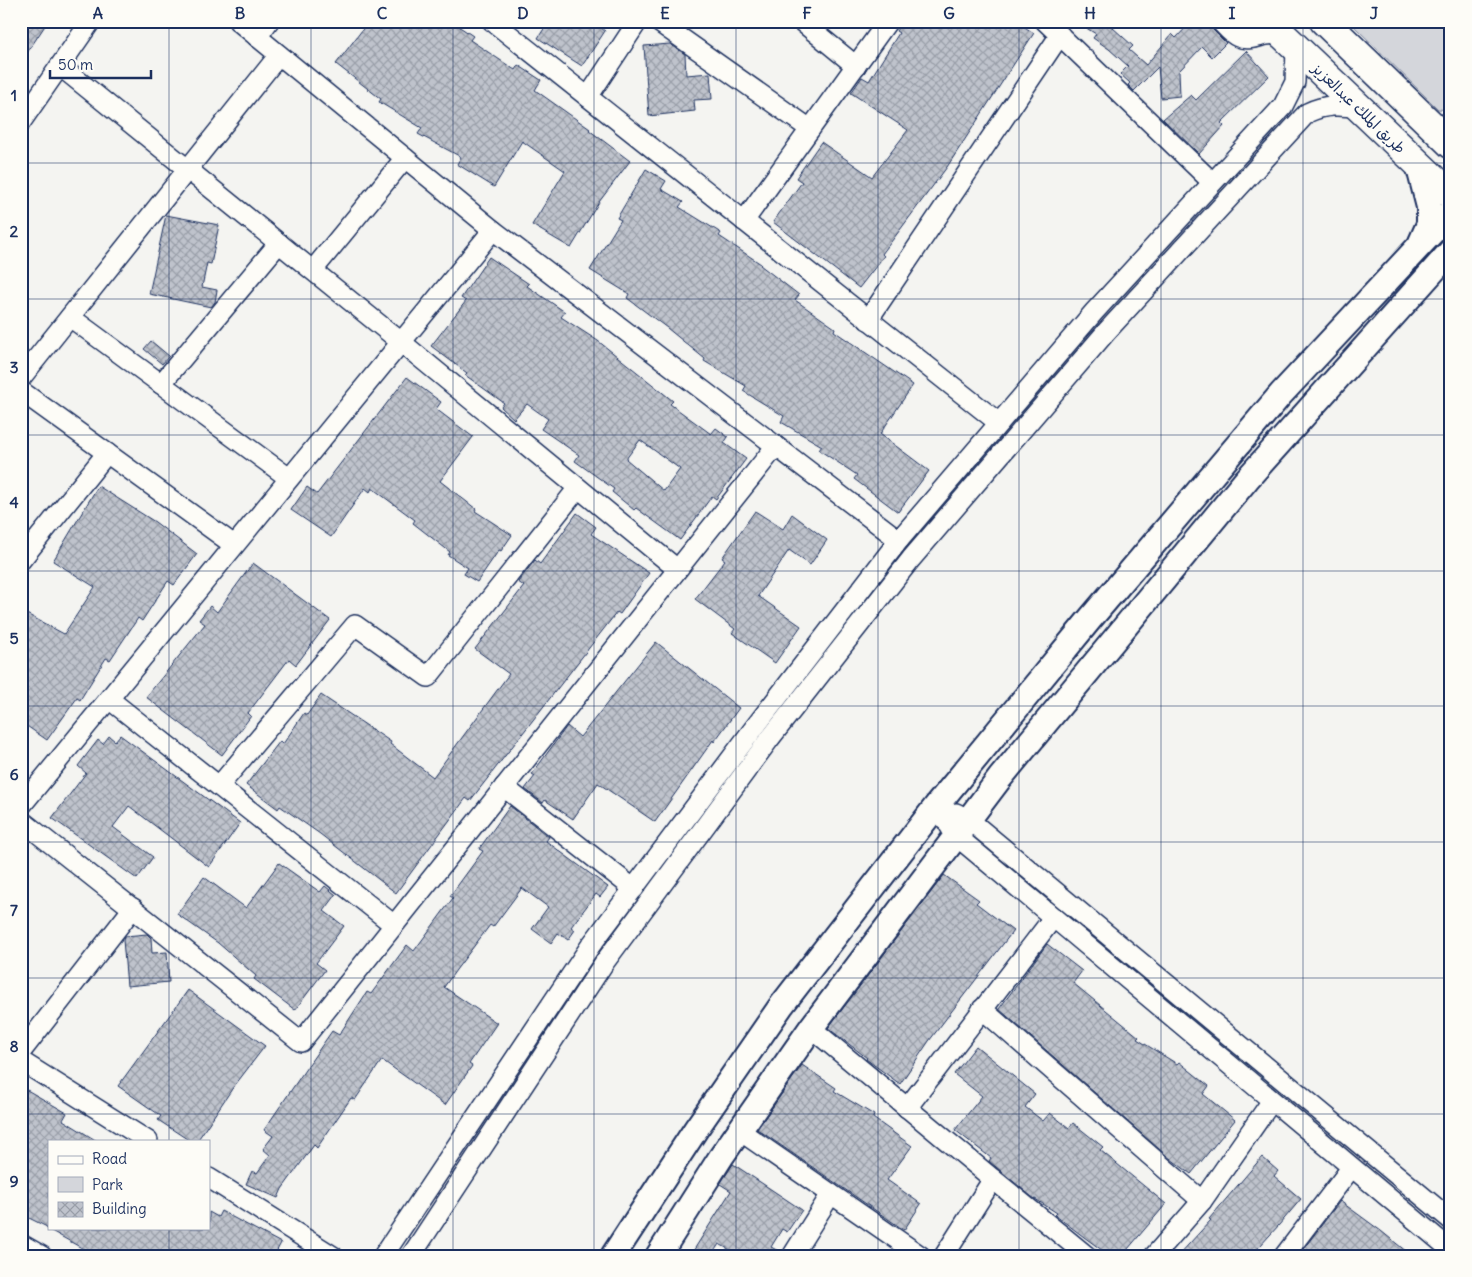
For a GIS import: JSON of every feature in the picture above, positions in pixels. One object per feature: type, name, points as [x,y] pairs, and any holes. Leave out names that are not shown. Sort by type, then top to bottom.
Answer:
[{"type":"highway","points":[[1324,21],[1446,136]]},
{"type":"highway","name":"طريق الملك عبدالعزيز","points":[[1283,36],[1451,195]]},
{"type":"main road","points":[[1418,164],[1429,206],[1429,224],[1419,245]]},
{"type":"main road","points":[[613,1256],[696,1129],[781,1006],[937,805],[1090,619],[1281,394],[1451,212]]},
{"type":"main road","points":[[658,1256],[740,1131],[811,1028],[962,827],[1247,479],[1447,257]]},
{"type":"street","points":[[21,122],[91,21]]},
{"type":"street","points":[[238,21],[494,230],[899,540]]},
{"type":"street","points":[[257,37],[269,21]]},
{"type":"street","points":[[492,21],[999,424]]},
{"type":"street","points":[[588,97],[638,21]]},
{"type":"street","points":[[657,21],[810,129]]},
{"type":"street","points":[[801,21],[856,66]]},
{"type":"street","points":[[744,221],[888,21]]},
{"type":"street","points":[[1045,21],[1212,182]]},
{"type":"street","points":[[383,1256],[591,945],[899,540],[1094,312],[1282,106],[1292,92],[1295,82],[1283,36],[1272,33],[1242,38],[1234,35],[1220,21]]},
{"type":"street","points":[[868,320],[1060,35]]},
{"type":"street","points":[[21,378],[279,55]]},
{"type":"street","points":[[60,66],[313,270],[677,569]]},
{"type":"street","points":[[411,1256],[604,963],[768,741],[911,559],[1107,332],[1307,113],[1319,106],[1341,105],[1360,108]]},
{"type":"street","points":[[313,270],[405,158]]},
{"type":"street","points":[[21,806],[494,230]]},
{"type":"street","points":[[161,384],[279,243]]},
{"type":"street","points":[[70,317],[289,478]]},
{"type":"street","points":[[21,391],[234,545]]},
{"type":"street","points":[[21,820],[301,1042],[776,446]]},
{"type":"street","points":[[21,560],[107,453]]},
{"type":"street","points":[[219,786],[355,625],[428,677],[578,488]]},
{"type":"street","points":[[109,698],[394,924]]},
{"type":"street","points":[[504,787],[634,888]]},
{"type":"street","points":[[937,805],[1451,1220]]},
{"type":"street","points":[[962,827],[1053,918],[1271,1102],[1451,1250]]},
{"type":"street","points":[[21,1052],[133,908]]},
{"type":"street","points":[[907,1108],[1053,918]]},
{"type":"street","points":[[982,1009],[1202,1201]]},
{"type":"street","points":[[811,1028],[1086,1256]]},
{"type":"street","points":[[21,1062],[146,1140]]},
{"type":"street","points":[[1154,1256],[1202,1201],[1271,1102]]},
{"type":"street","points":[[740,1131],[921,1256]]},
{"type":"street","points":[[1284,1256],[1351,1168]]},
{"type":"street","points":[[210,1179],[333,1256]]},
{"type":"street","points":[[944,1256],[993,1179]]},
{"type":"street","points":[[792,1256],[830,1194]]},
{"type":"street","points":[[21,1244],[42,1256]]},
{"type":"green space","points":[[1349,21],[1451,21],[1451,110],[1438,109]]},
{"type":"building","points":[[21,21],[48,21],[21,62]]},
{"type":"building","points":[[369,21],[451,21],[473,36],[470,40],[515,70],[518,65],[541,80],[535,90],[590,129],[630,161],[599,202],[571,248],[532,225],[565,171],[522,141],[494,187],[457,164],[461,157],[418,134],[422,128],[379,102],[381,99],[336,64]]},
{"type":"building","points":[[549,21],[606,21],[601,28],[605,31],[582,66],[538,38]]},
{"type":"building","points":[[903,21],[1015,21],[1034,33],[947,167],[859,288],[773,222],[802,182],[796,178],[821,142],[872,177],[908,130],[851,93],[862,77],[869,81],[899,33],[896,31]]},
{"type":"building","points":[[1075,21],[1103,21],[1133,46],[1129,50],[1146,65],[1172,34],[1176,38],[1192,21],[1209,21],[1212,29],[1226,43],[1212,57],[1202,47],[1179,71],[1180,96],[1161,98],[1158,67],[1134,91],[1128,85],[1130,83],[1120,74],[1128,66],[1093,38],[1096,34]]},
{"type":"building","points":[[670,44],[685,54],[686,75],[710,73],[712,99],[694,100],[695,111],[649,116],[644,46]]},
{"type":"building","points":[[1246,51],[1269,76],[1221,123],[1224,126],[1199,154],[1163,119],[1191,95],[1196,100]]},
{"type":"building","points":[[646,169],[666,181],[661,189],[683,202],[679,207],[721,233],[719,236],[761,264],[799,295],[795,300],[835,328],[834,331],[913,385],[880,434],[929,471],[898,512],[854,479],[857,475],[819,450],[822,446],[781,422],[784,416],[743,391],[746,386],[704,361],[705,359],[627,298],[629,294],[590,270],[621,220],[617,218]]},
{"type":"building","points":[[166,215],[219,225],[211,264],[207,263],[202,287],[217,290],[215,302],[211,307],[149,294]]},
{"type":"building","points":[[489,257],[529,284],[527,286],[565,312],[561,317],[598,341],[637,372],[673,401],[670,404],[711,434],[716,428],[728,437],[724,443],[746,459],[716,499],[712,496],[680,540],[636,508],[634,510],[612,492],[614,489],[575,461],[579,455],[541,429],[548,419],[527,404],[514,419],[501,407],[504,403],[465,375],[467,373],[431,346],[466,301],[461,298]],"holes":[[[640,440],[680,469],[664,491],[626,459]]]},
{"type":"building","points":[[151,341],[169,356],[162,364],[144,349]]},
{"type":"building","points":[[407,377],[441,402],[436,409],[473,437],[440,481],[476,509],[475,511],[512,535],[477,582],[464,574],[468,568],[448,555],[450,552],[413,523],[415,520],[372,488],[370,492],[365,488],[331,537],[291,510],[307,487],[317,494]]},
{"type":"building","points":[[98,486],[155,522],[197,554],[174,585],[168,581],[142,621],[138,618],[110,660],[106,658],[80,700],[77,698],[47,740],[21,722],[21,611],[64,634],[95,587],[53,561]]},
{"type":"building","points":[[755,511],[783,529],[792,514],[827,540],[810,565],[789,550],[758,596],[801,626],[775,663],[732,633],[735,629],[695,599],[725,560],[722,558]]},
{"type":"building","points":[[577,513],[596,527],[591,534],[649,573],[620,614],[617,612],[470,801],[466,798],[396,893],[320,834],[280,806],[278,809],[246,785],[280,741],[283,744],[304,713],[307,715],[321,695],[391,742],[390,744],[433,777],[509,674],[475,649],[524,586],[518,582],[535,560],[540,564]]},
{"type":"building","points":[[253,563],[330,620],[296,665],[289,659],[248,713],[251,716],[222,755],[146,697],[205,624],[199,620],[210,606],[217,612]]},
{"type":"building","points":[[656,642],[739,708],[714,742],[713,740],[655,822],[598,783],[573,819],[545,800],[543,803],[525,789],[535,776],[532,774],[567,726],[580,737]]},
{"type":"building","points":[[120,735],[240,823],[209,867],[129,806],[113,827],[153,857],[137,879],[52,818],[86,773],[78,766],[98,740],[103,744],[109,736],[115,741]]},
{"type":"building","points":[[510,806],[549,837],[546,841],[608,887],[600,897],[596,894],[571,927],[575,930],[568,940],[558,933],[551,943],[532,929],[548,907],[522,888],[493,927],[490,925],[456,970],[444,987],[497,1023],[469,1064],[472,1066],[445,1105],[382,1060],[355,1100],[351,1098],[317,1148],[314,1145],[282,1189],[278,1198],[246,1184],[252,1171],[257,1173],[270,1155],[263,1149],[273,1136],[264,1130],[332,1031],[339,1035],[367,992],[371,994],[407,945],[414,951],[453,898],[450,896],[483,851],[479,849]]},
{"type":"building","points":[[279,863],[320,892],[325,886],[336,895],[324,911],[344,926],[316,963],[325,970],[295,1010],[254,979],[256,976],[218,943],[177,914],[204,877],[246,908]]},
{"type":"building","points":[[944,875],[979,900],[976,903],[1013,931],[929,1041],[900,1084],[828,1028]]},
{"type":"building","points":[[147,934],[151,938],[152,953],[167,952],[169,982],[127,986],[123,940],[125,936]]},
{"type":"building","points":[[1047,944],[1082,971],[1073,983],[1139,1037],[1137,1039],[1177,1064],[1179,1062],[1209,1086],[1203,1094],[1235,1120],[1191,1174],[1167,1156],[999,1009]]},
{"type":"building","points":[[188,990],[265,1046],[232,1089],[198,1140],[188,1140],[158,1120],[161,1116],[118,1086]]},
{"type":"building","points":[[976,1046],[1035,1094],[1025,1107],[1043,1121],[1050,1113],[1069,1128],[1073,1123],[1103,1147],[1100,1150],[1166,1204],[1122,1256],[1110,1256],[1084,1237],[1055,1215],[1057,1213],[1032,1197],[989,1161],[991,1158],[955,1130],[982,1096],[954,1074]]},
{"type":"building","points":[[802,1065],[836,1088],[834,1091],[874,1115],[873,1118],[912,1146],[887,1180],[921,1204],[904,1230],[757,1129]]},
{"type":"building","points":[[27,1090],[67,1113],[63,1120],[95,1140],[48,1140],[48,1228],[21,1214],[21,1100]]},
{"type":"building","points":[[1262,1157],[1278,1171],[1274,1176],[1301,1199],[1279,1225],[1251,1256],[1178,1256],[1211,1220],[1209,1219]]},
{"type":"building","points":[[733,1164],[802,1210],[787,1232],[782,1229],[771,1247],[782,1253],[781,1256],[742,1256],[719,1244],[711,1256],[690,1256],[731,1191],[720,1184]]},
{"type":"building","points":[[1340,1201],[1381,1231],[1412,1256],[1298,1256]]},
{"type":"building","points":[[221,1211],[281,1243],[274,1256],[96,1256],[50,1230],[210,1230],[210,1213],[218,1217]]}]
